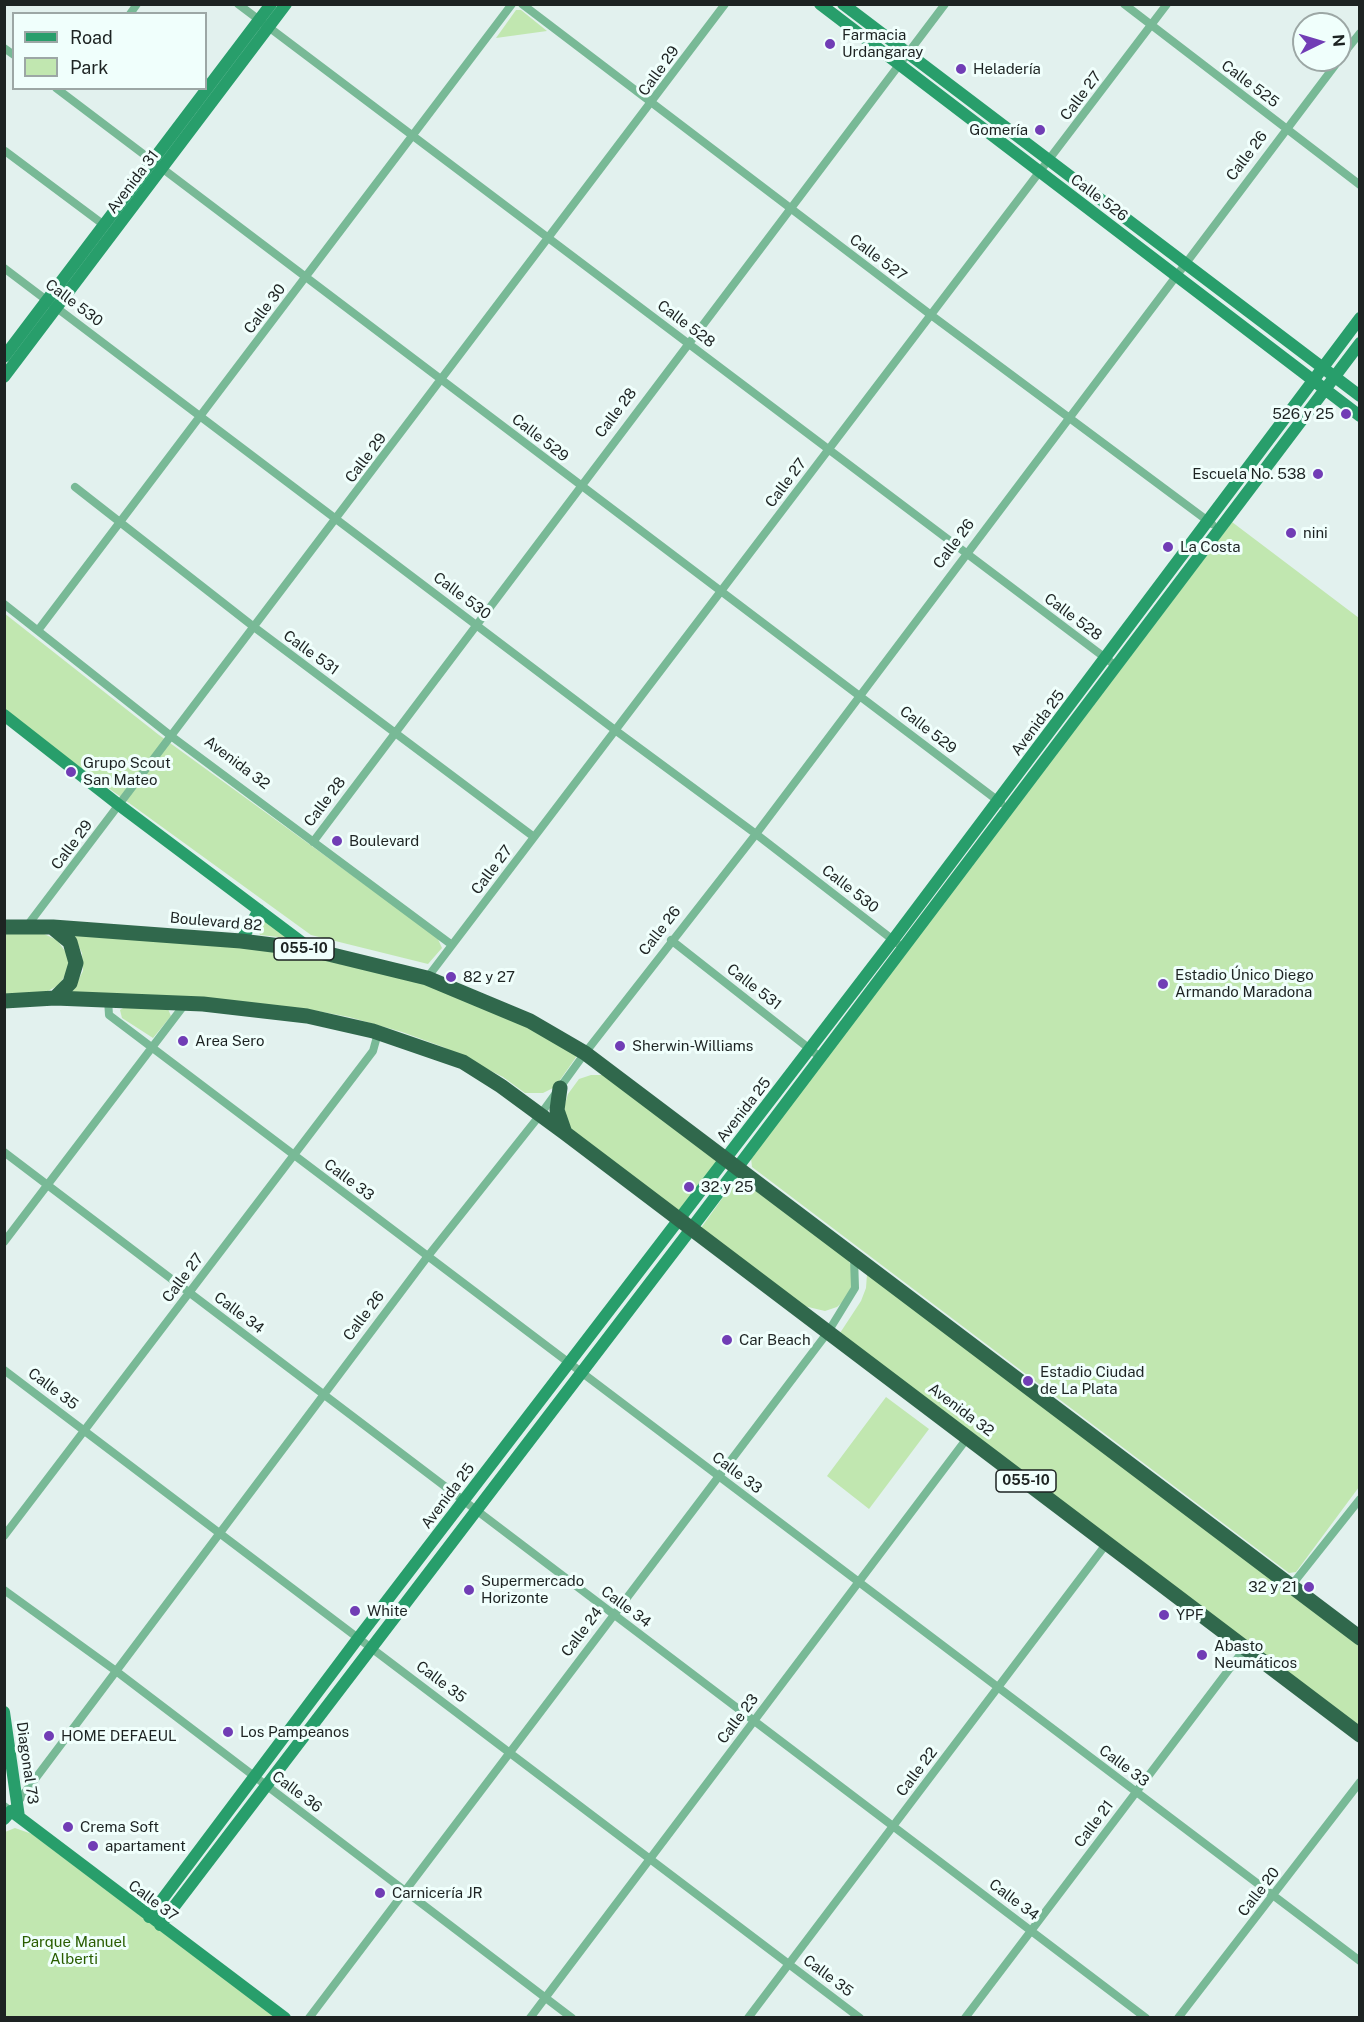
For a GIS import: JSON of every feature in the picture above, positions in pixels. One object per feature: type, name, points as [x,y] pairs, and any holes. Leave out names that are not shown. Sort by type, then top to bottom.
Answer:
[{"type":"highway","name":"Boulevard 82","points":[[4,927],[53,927],[241,941],[312,950],[427,978],[530,1022],[585,1053]]},
{"type":"highway","points":[[53,927],[70,942],[76,963],[70,983],[55,998]]},
{"type":"highway","name":"055-10","points":[[4,1001],[55,998],[186,1003],[307,1016],[378,1033],[463,1062],[540,1116]]},
{"type":"highway","name":"055-10","points":[[585,1053],[1359,1638]]},
{"type":"highway","points":[[560,1088],[557,1110],[565,1133]]},
{"type":"highway","name":"Avenida 32","points":[[540,1116],[1246,1647],[1359,1735]]},
{"type":"main road","name":"Avenida 31","points":[[264,24],[271,4]]},
{"type":"main road","name":"Avenida 31","points":[[4,377],[57,308],[156,166],[264,24],[286,4]]},
{"type":"main road","name":"Calle 526","points":[[820,4],[1359,416]]},
{"type":"main road","name":"Calle 526","points":[[843,4],[1359,396]]},
{"type":"main road","name":"Avenida 31","points":[[4,357],[104,225],[156,166]]},
{"type":"main road","name":"Avenida 25","points":[[897,944],[1008,809],[1209,522],[1359,318]]},
{"type":"main road","name":"Avenida 25","points":[[160,1925],[581,1372],[684,1225],[897,944],[997,800],[1219,530],[1359,343]]},
{"type":"main road","points":[[4,715],[119,806],[312,950]]},
{"type":"main road","points":[[241,941],[259,910]]},
{"type":"main road","name":"Avenida 25","points":[[149,1917],[359,1637],[569,1363],[684,1225]]},
{"type":"main road","name":"Diagonal 73","points":[[4,1712],[9,1813]]},
{"type":"main road","name":"Calle 37","points":[[9,1813],[285,2018]]},
{"type":"street","name":"Calle 528","points":[[238,4],[1111,662]]},
{"type":"street","name":"Calle 30","points":[[39,629],[512,4]]},
{"type":"street","name":"Calle 527","points":[[522,4],[651,104],[1219,530]]},
{"type":"street","name":"Calle 29","points":[[27,926],[725,4]]},
{"type":"street","name":"Calle 28","points":[[313,842],[945,4]]},
{"type":"street","name":"Calle 525","points":[[1124,4],[1359,185]]},
{"type":"street","name":"Calle 27","points":[[427,978],[1167,4]]},
{"type":"street","name":"Calle 26","points":[[9,1813],[428,1256],[540,1116],[671,940],[756,834],[1329,72]]},
{"type":"street","name":"Calle 529","points":[[58,90],[720,592],[860,694],[1008,809]]},
{"type":"street","points":[[67,97],[72,90]]},
{"type":"street","points":[[5,150],[104,225]]},
{"type":"street","name":"Calle 530","points":[[4,268],[756,834],[897,944]]},
{"type":"street","name":"Calle 531","points":[[75,487],[254,627],[534,837]]},
{"type":"street","name":"Avenida 32","points":[[4,604],[39,629],[171,736],[452,945]]},
{"type":"street","name":"Calle 531","points":[[671,940],[815,1053]]},
{"type":"street","name":"Calle 33","points":[[108,1000],[109,1015],[1359,1961]]},
{"type":"street","points":[[4,1242],[186,1003]]},
{"type":"street","name":"Calle 27","points":[[4,1536],[373,1051],[378,1033]]},
{"type":"street","name":"Calle 34","points":[[4,1152],[1146,2018]]},
{"type":"street","name":"Calle 24","points":[[309,2018],[717,1475],[828,1332],[855,1288],[854,1256]]},
{"type":"street","name":"Calle 35","points":[[4,1370],[860,2018]]},
{"type":"street","name":"Calle 23","points":[[530,2018],[968,1437]]},
{"type":"street","points":[[1290,1586],[1359,1499]]},
{"type":"street","name":"Calle 22","points":[[748,2018],[1107,1542]]},
{"type":"street","name":"Calle 36","points":[[4,1590],[116,1671],[572,2018]]},
{"type":"street","name":"Calle 21","points":[[965,2018],[1246,1647]]},
{"type":"street","name":"Calle 20","points":[[1178,2018],[1359,1782]]},
{"type":"green space","points":[[516,10],[521,10],[547,31],[496,38]]},
{"type":"green space","points":[[1232,522],[1359,618],[1359,1487],[1296,1572],[1289,1573],[752,1167],[751,1158]]},
{"type":"green space","points":[[4,613],[159,735],[437,937],[442,948],[428,964],[311,935],[5,713]]},
{"type":"green space","points":[[261,918],[287,938],[260,935],[255,922]]},
{"type":"green space","points":[[5,932],[40,932],[57,940],[68,955],[69,969],[59,985],[46,992],[5,994]]},
{"type":"green space","points":[[73,935],[195,941],[323,958],[404,977],[488,1007],[579,1053],[555,1087],[543,1093],[525,1093],[503,1077],[443,1047],[402,1032],[349,1017],[301,1008],[72,992],[83,971],[82,953]]},
{"type":"green space","points":[[126,1006],[168,1009],[171,1016],[153,1038],[122,1018],[120,1010]]},
{"type":"green space","points":[[591,1075],[604,1075],[719,1160],[679,1211],[574,1133],[566,1121],[564,1107],[568,1094],[579,1079]]},
{"type":"green space","points":[[739,1175],[845,1255],[851,1265],[853,1283],[845,1300],[837,1307],[825,1311],[804,1306],[701,1228]]},
{"type":"green space","points":[[867,1274],[1359,1644],[1359,1726],[840,1333],[861,1301],[866,1288]]},
{"type":"green space","points":[[886,1397],[929,1429],[869,1509],[827,1476]]},
{"type":"green space","name":"Parque Manuel Alberti","points":[[15,1828],[32,1834],[275,2017],[5,2018],[5,1832]]},
{"type":"place","name":"Farmacia Urdangaray","points":[[830,44]]},
{"type":"place","name":"Heladería","points":[[961,69]]},
{"type":"place","name":"Gomería","points":[[1040,130]]},
{"type":"place","name":"526 y 25","points":[[1346,414]]},
{"type":"place","name":"Escuela No. 538","points":[[1318,474]]},
{"type":"place","name":"nini","points":[[1291,533]]},
{"type":"place","name":"La Costa","points":[[1168,547]]},
{"type":"place","name":"Grupo Scout San Mateo","points":[[71,772]]},
{"type":"place","name":"Boulevard","points":[[337,841]]},
{"type":"place","name":"82 y 27","points":[[451,977]]},
{"type":"place","name":"Estadio Único Diego Armando Maradona","points":[[1163,984]]},
{"type":"place","name":"Area Sero","points":[[183,1041]]},
{"type":"place","name":"Sherwin-Williams","points":[[620,1046]]},
{"type":"place","name":"32 y 25","points":[[689,1187]]},
{"type":"place","name":"Car Beach","points":[[727,1340]]},
{"type":"place","name":"Estadio Ciudad de La Plata","points":[[1028,1381]]},
{"type":"place","name":"32 y 21","points":[[1309,1587]]},
{"type":"place","name":"Supermercado Horizonte","points":[[469,1590]]},
{"type":"place","name":"White","points":[[355,1611]]},
{"type":"place","name":"YPF","points":[[1164,1615]]},
{"type":"place","name":"Abasto Neumáticos","points":[[1202,1655]]},
{"type":"place","name":"Los Pampeanos","points":[[228,1732]]},
{"type":"place","name":"HOME DEFAEUL","points":[[49,1736]]},
{"type":"place","name":"Crema Soft","points":[[68,1827]]},
{"type":"place","name":"apartament","points":[[93,1846]]},
{"type":"place","name":"Carnicería JR","points":[[380,1893]]}]
